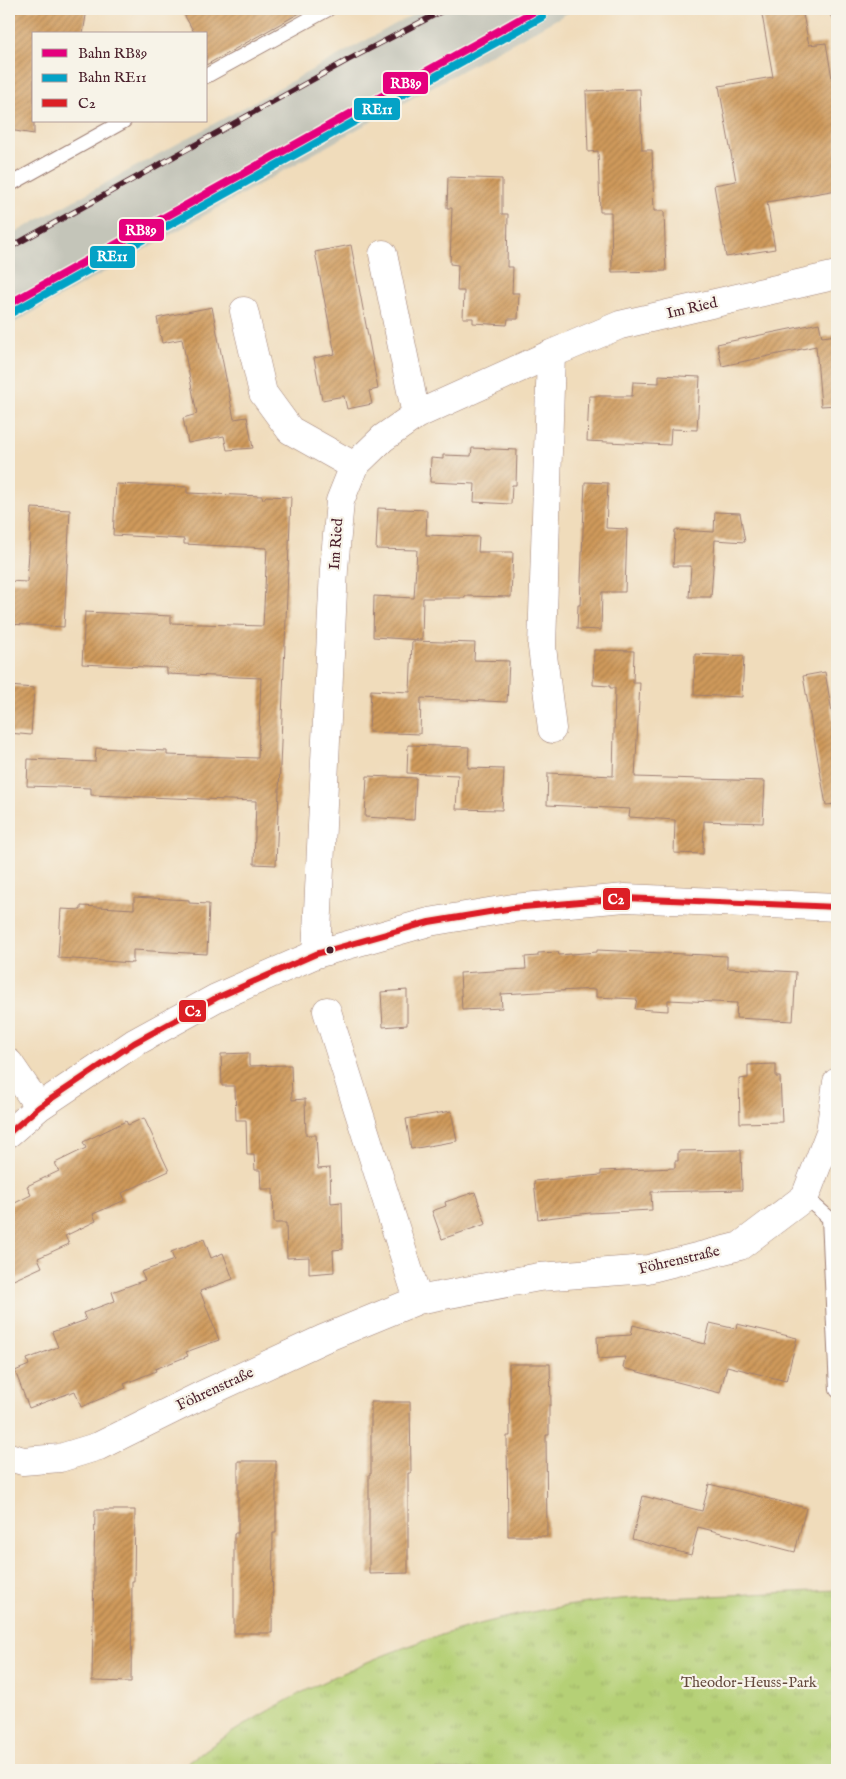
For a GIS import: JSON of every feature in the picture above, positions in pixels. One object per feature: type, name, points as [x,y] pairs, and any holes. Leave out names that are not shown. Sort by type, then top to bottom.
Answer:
[{"type":"street","points":[[383,254],[416,415]]},
{"type":"street","name":"Im Ried","points":[[316,954],[334,569],[340,500],[354,466],[384,438],[416,415],[550,354],[620,325],[837,275]]},
{"type":"street","points":[[244,311],[263,393],[290,430],[354,466]]},
{"type":"street","points":[[550,354],[542,647],[552,729]]},
{"type":"street","points":[[9,1133],[39,1107],[134,1043],[216,998],[316,954],[429,922],[513,908],[625,898],[837,907]]},
{"type":"street","points":[[327,1011],[418,1300]]},
{"type":"street","points":[[9,1063],[39,1107]]},
{"type":"street","points":[[805,1197],[830,1132],[837,1082]]},
{"type":"street","name":"Föhrenstraße","points":[[9,1457],[23,1461],[60,1458],[99,1446],[202,1395],[323,1339],[418,1300],[539,1277],[648,1269],[740,1246],[805,1197]]},
{"type":"lane","points":[[208,75],[328,9]]},
{"type":"lane","points":[[9,185],[122,122]]},
{"type":"lane","points":[[805,1197],[829,1218],[837,1390]]},
{"type":"shaded area","points":[[423,9],[575,9],[446,79],[9,326],[9,236]]},
{"type":"green space","name":"Theodor-Heuss-Park","points":[[837,1590],[837,1770],[177,1770],[255,1718],[339,1674],[382,1656],[472,1626],[541,1610],[620,1599]]},
{"type":"building","points":[[9,9],[87,9],[83,32],[32,32],[32,122],[34,122],[34,134],[9,130]]},
{"type":"building","points":[[181,9],[307,9],[208,64],[208,32],[194,32]]},
{"type":"building","points":[[761,9],[802,9],[809,45],[826,43],[837,108],[837,190],[767,202],[775,249],[726,257],[714,185],[736,181],[719,86],[773,77]]},
{"type":"building","points":[[640,89],[642,150],[652,150],[654,211],[664,211],[666,271],[612,272],[611,212],[600,212],[598,151],[588,152],[586,91]]},
{"type":"building","points":[[448,177],[502,179],[502,214],[508,214],[507,267],[513,267],[512,293],[519,293],[518,319],[508,319],[507,325],[473,323],[473,318],[463,318],[464,291],[457,291],[458,265],[450,264],[452,208],[447,208]]},
{"type":"building","points":[[351,245],[378,389],[369,391],[372,404],[347,409],[344,396],[322,400],[314,358],[335,354],[315,252]]},
{"type":"building","points":[[212,307],[234,419],[247,417],[253,448],[227,450],[224,436],[188,443],[183,418],[197,414],[182,339],[162,343],[157,318]]},
{"type":"building","points":[[819,323],[822,337],[837,335],[837,405],[821,406],[816,346],[722,366],[717,344]]},
{"type":"building","points":[[659,375],[700,377],[697,430],[671,429],[670,445],[587,441],[589,396],[632,396],[633,382],[659,383]]},
{"type":"building","points":[[472,448],[517,450],[516,485],[512,485],[511,504],[474,502],[475,484],[430,482],[431,458],[443,459],[443,455],[471,456]]},
{"type":"building","points":[[585,482],[608,483],[606,528],[627,529],[625,592],[602,592],[601,630],[577,629],[578,605],[580,605]]},
{"type":"building","points":[[116,484],[187,487],[187,493],[262,496],[263,500],[266,496],[291,497],[276,865],[254,864],[256,801],[91,795],[91,788],[27,786],[28,759],[95,762],[96,748],[167,751],[167,755],[258,758],[261,678],[167,674],[167,668],[82,664],[85,612],[171,616],[171,623],[263,626],[267,548],[184,544],[184,539],[113,535]]},
{"type":"building","points":[[32,508],[70,510],[64,627],[9,624],[9,581],[27,582]]},
{"type":"building","points":[[378,508],[427,510],[426,535],[479,537],[478,552],[513,552],[511,597],[465,596],[465,598],[423,598],[422,640],[373,637],[374,596],[414,598],[417,550],[376,549]]},
{"type":"building","points":[[715,512],[740,513],[745,542],[715,540],[711,597],[689,597],[691,566],[673,566],[675,530],[714,532]]},
{"type":"building","points":[[412,641],[475,643],[474,660],[509,661],[507,702],[421,698],[420,734],[369,732],[371,690],[410,692]]},
{"type":"building","points":[[594,650],[634,651],[633,683],[640,683],[635,777],[765,781],[763,823],[704,821],[703,854],[674,853],[675,820],[629,817],[630,809],[547,805],[548,773],[613,776],[615,688],[593,685]]},
{"type":"building","points":[[695,654],[744,656],[742,697],[694,695]]},
{"type":"building","points":[[825,672],[837,741],[837,804],[826,805],[803,676]]},
{"type":"building","points":[[9,686],[34,688],[31,735],[9,733]]},
{"type":"building","points":[[408,745],[469,747],[468,768],[504,769],[502,810],[456,809],[458,775],[407,773]]},
{"type":"building","points":[[367,776],[416,778],[414,820],[365,817]]},
{"type":"building","points":[[134,897],[189,900],[189,903],[209,904],[207,954],[133,950],[133,963],[58,958],[61,909],[81,910],[81,906],[134,909]]},
{"type":"building","points":[[597,950],[727,956],[727,968],[796,972],[793,1021],[736,1018],[737,1003],[668,1000],[668,1011],[635,1009],[637,999],[596,997],[596,989],[501,994],[502,1008],[462,1010],[460,973],[526,969],[525,957],[538,956],[538,953],[558,952],[559,955],[597,952]]},
{"type":"building","points":[[407,990],[407,1025],[383,1027],[381,992]]},
{"type":"building","points":[[249,1053],[249,1066],[291,1065],[292,1100],[305,1099],[306,1135],[316,1135],[318,1169],[330,1168],[331,1203],[342,1202],[343,1249],[333,1250],[334,1272],[309,1274],[309,1257],[287,1258],[286,1223],[274,1223],[273,1189],[261,1189],[260,1170],[255,1170],[254,1155],[247,1155],[246,1120],[236,1120],[235,1086],[222,1086],[221,1054]]},
{"type":"building","points":[[776,1064],[776,1077],[780,1077],[782,1122],[740,1123],[739,1079],[748,1078],[748,1065]]},
{"type":"building","points":[[451,1111],[457,1141],[411,1149],[406,1119]]},
{"type":"building","points":[[144,1118],[169,1171],[122,1193],[125,1200],[93,1214],[96,1221],[65,1236],[69,1244],[38,1258],[42,1267],[9,1282],[9,1206],[31,1195],[27,1186],[59,1171],[55,1163],[86,1148],[83,1142],[126,1121],[128,1125]]},
{"type":"building","points":[[741,1150],[742,1190],[651,1192],[652,1210],[590,1213],[538,1219],[534,1181],[601,1175],[601,1171],[675,1168],[675,1161],[678,1161],[678,1151]]},
{"type":"building","points":[[475,1192],[486,1224],[442,1239],[432,1211],[446,1206],[445,1202]]},
{"type":"building","points":[[204,1239],[211,1258],[223,1253],[233,1279],[200,1291],[219,1340],[186,1352],[188,1356],[155,1369],[156,1371],[124,1384],[126,1388],[81,1407],[75,1391],[29,1408],[15,1371],[29,1365],[27,1359],[58,1347],[52,1332],[86,1320],[83,1313],[115,1301],[112,1292],[145,1280],[141,1272],[174,1260],[171,1252]]},
{"type":"building","points":[[710,1323],[736,1329],[737,1324],[797,1338],[786,1381],[727,1366],[720,1393],[623,1368],[625,1357],[598,1359],[597,1337],[631,1335],[633,1325],[705,1344]]},
{"type":"building","points":[[509,1364],[550,1364],[551,1405],[549,1405],[549,1435],[546,1435],[547,1536],[508,1536],[507,1436],[510,1436]]},
{"type":"building","points":[[371,1402],[410,1402],[411,1473],[408,1473],[408,1573],[369,1574]]},
{"type":"building","points":[[238,1461],[276,1461],[276,1533],[273,1533],[272,1633],[234,1633],[234,1533],[238,1533]]},
{"type":"building","points":[[709,1484],[806,1508],[795,1552],[698,1527],[691,1555],[632,1539],[643,1496],[702,1511]]},
{"type":"building","points":[[95,1510],[135,1510],[131,1682],[92,1681]]},
{"type":"railway","points":[[9,248],[348,60],[446,9]]},
{"type":"rail line","name":"RB89","points":[[9,304],[538,9]]},
{"type":"rail line","name":"RE11","points":[[13,312],[542,17]]},
{"type":"transit line","name":"C2","points":[[9,1133],[39,1107],[134,1043],[216,998],[316,954],[429,922],[513,908],[625,898],[837,907]]}]
